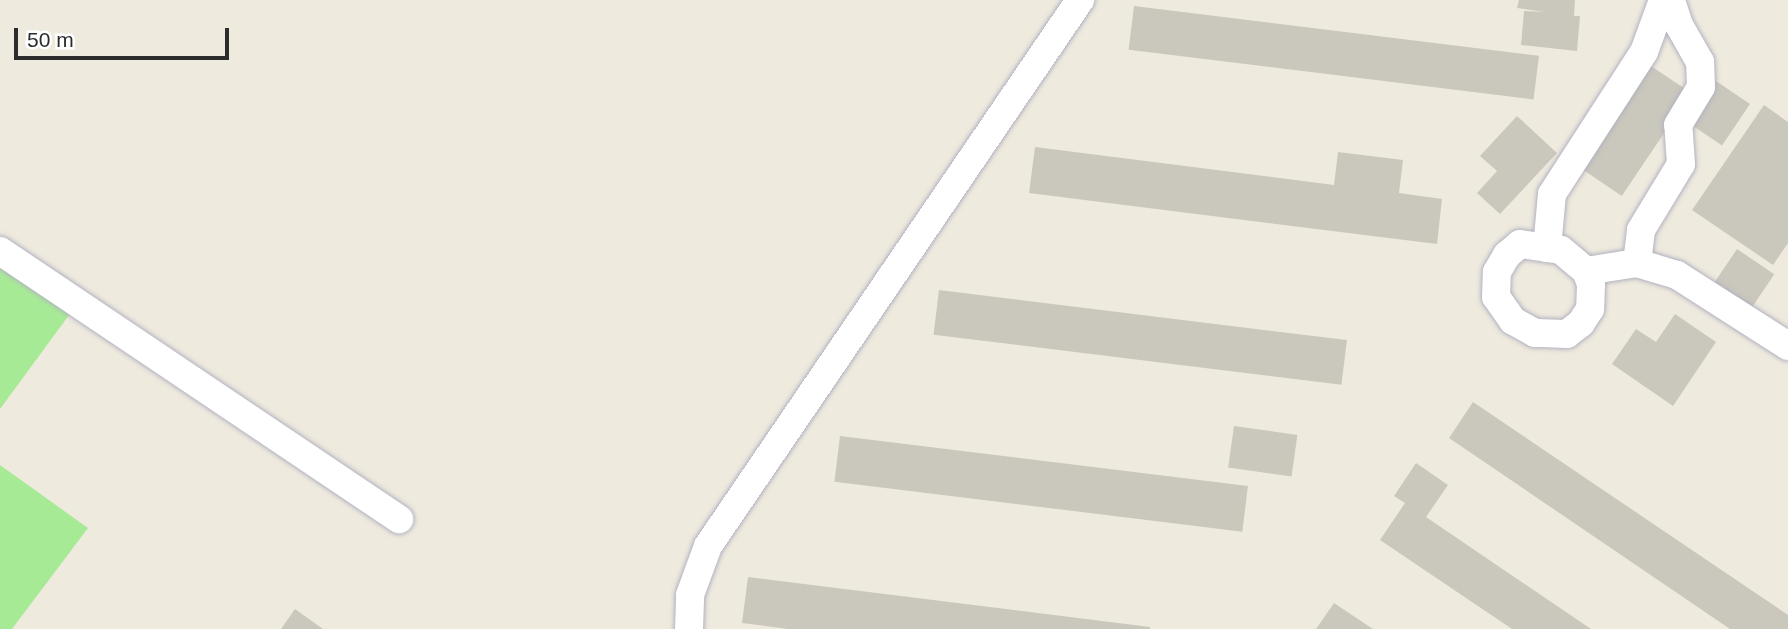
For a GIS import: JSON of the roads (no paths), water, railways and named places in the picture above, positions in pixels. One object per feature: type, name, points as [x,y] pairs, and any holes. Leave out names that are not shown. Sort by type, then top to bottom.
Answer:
[{"type":"lane","points":[[689,629],[690,595],[708,547],[1080,0]]},
{"type":"lane","points":[[1547,248],[1552,194],[1644,52],[1663,0]]},
{"type":"lane","points":[[1637,263],[1641,230],[1681,164],[1678,125],[1700,87],[1700,62],[1679,25],[1671,0]]},
{"type":"lane","points":[[1520,244],[1547,248],[1561,250],[1586,271],[1591,284],[1590,309],[1581,323],[1567,334],[1535,333],[1513,321],[1496,297],[1497,272],[1507,255],[1520,244]]},
{"type":"lane","points":[[0,251],[399,519]]},
{"type":"lane","points":[[1586,271],[1637,263],[1677,275],[1786,345]]}]
